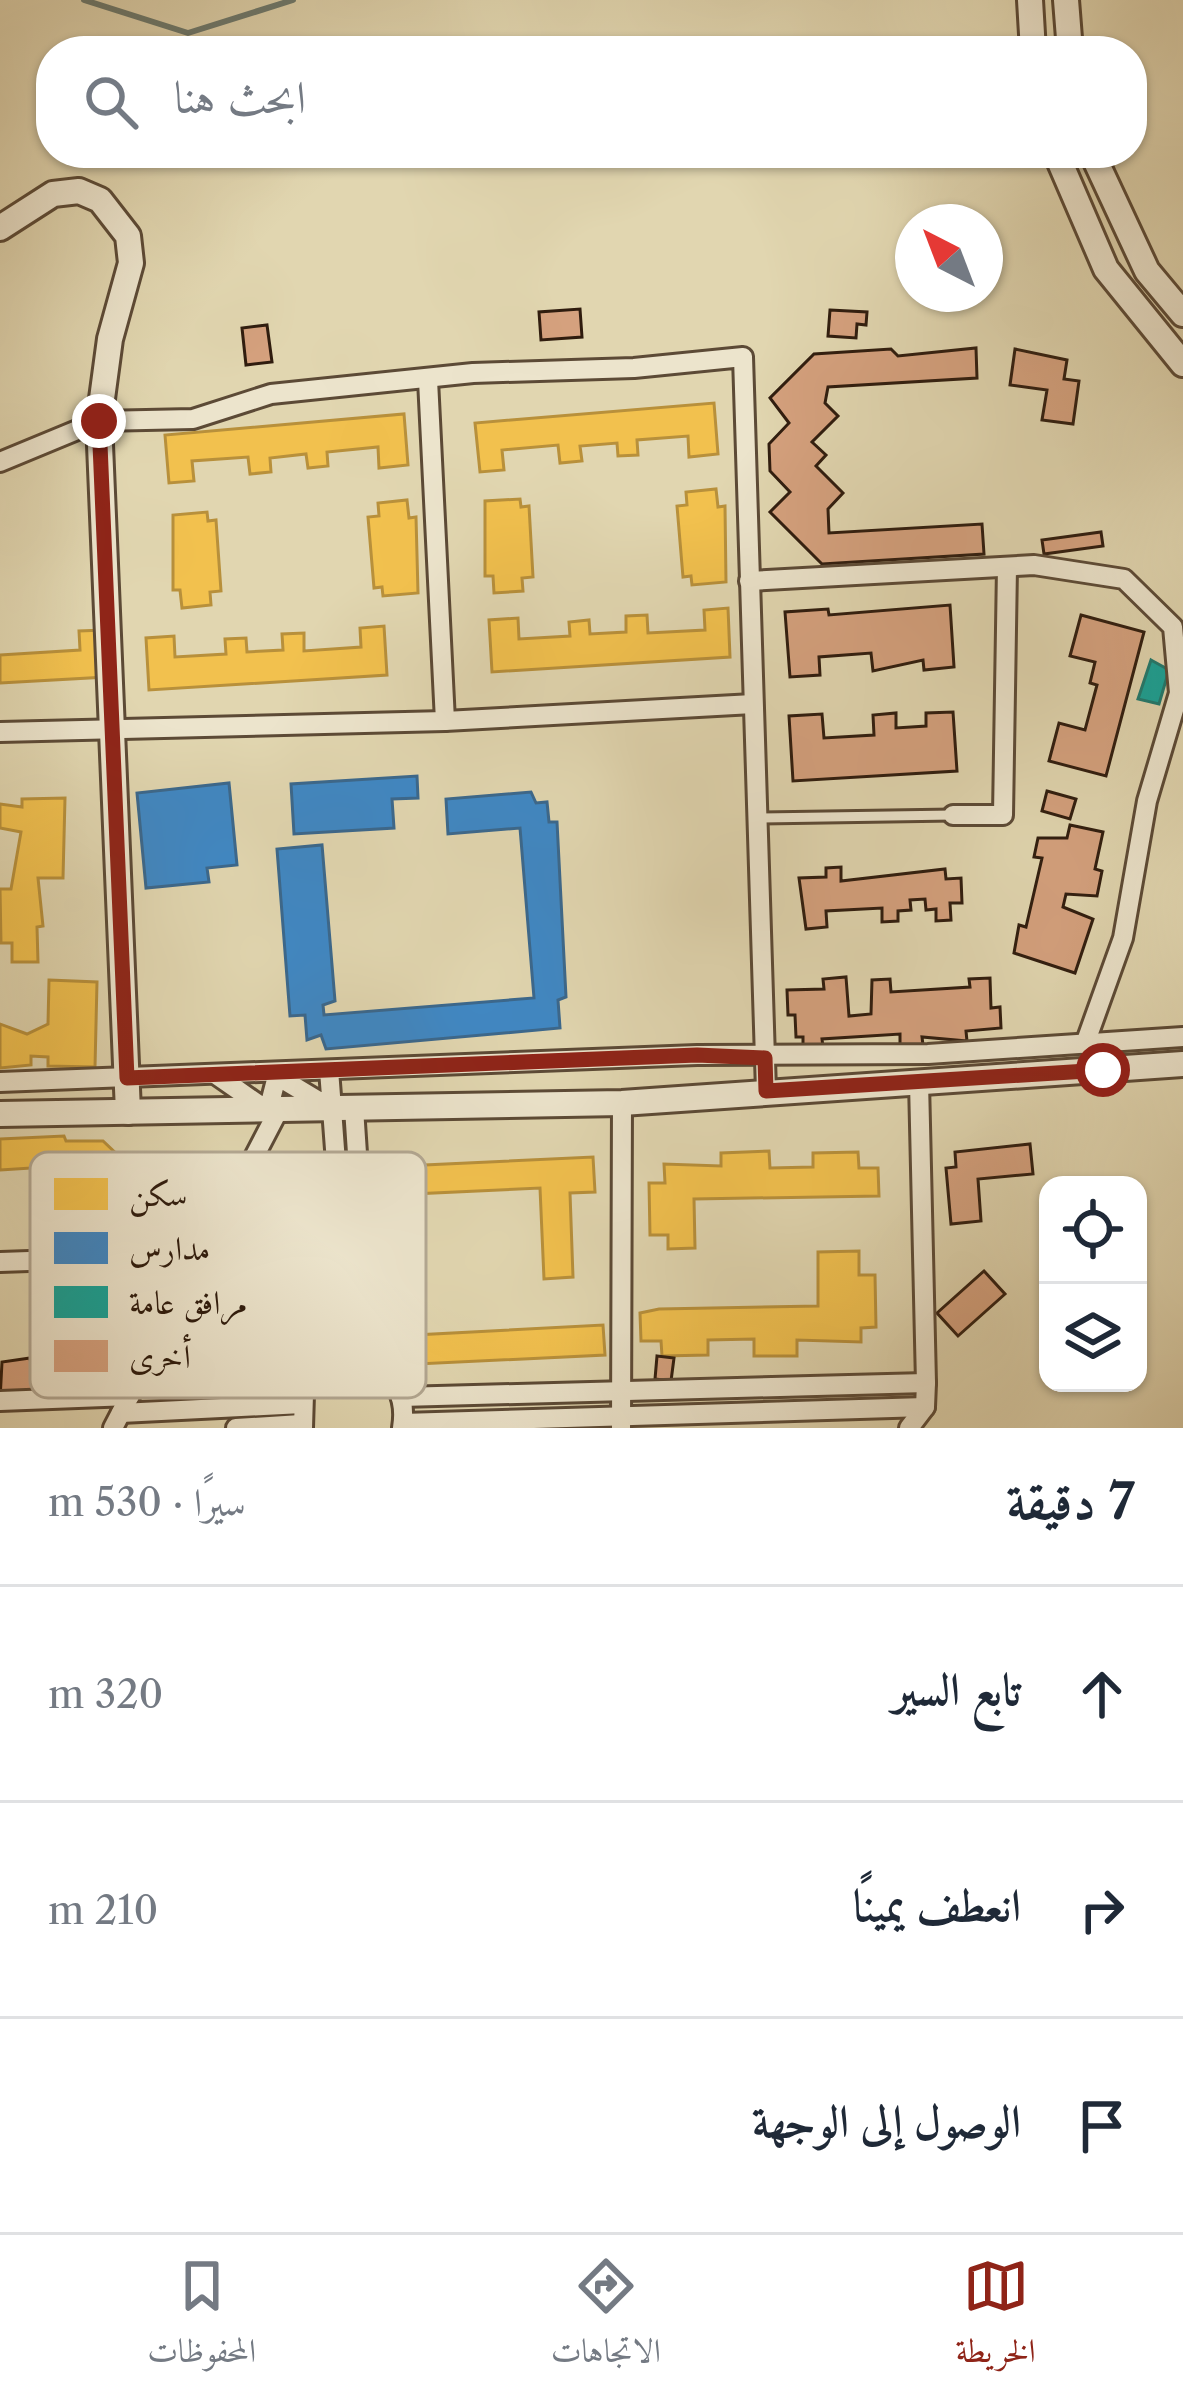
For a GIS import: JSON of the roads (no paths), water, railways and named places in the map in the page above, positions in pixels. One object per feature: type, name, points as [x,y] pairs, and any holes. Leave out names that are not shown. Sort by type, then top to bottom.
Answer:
[{"type":"street","points":[[1030,0],[1032,36]]},
{"type":"street","points":[[1066,0],[1069,36]]},
{"type":"street","points":[[1062,168],[1106,269],[1183,364]]},
{"type":"street","points":[[1099,168],[1147,271],[1183,314]]},
{"type":"street","points":[[0,228],[53,194],[79,191],[100,200],[128,236],[131,263],[110,339],[99,421],[128,1112]]},
{"type":"street","points":[[0,462],[99,421],[193,419],[271,394],[743,357],[766,1091]]},
{"type":"street","points":[[428,380],[445,721]]},
{"type":"street","points":[[749,581],[1034,565],[1124,579],[1173,627],[1179,694],[1147,801],[1123,938],[1085,1044]]},
{"type":"street","points":[[953,814],[1003,815],[1006,567]]},
{"type":"street","points":[[0,732],[445,721],[752,704]]},
{"type":"street","points":[[0,1082],[697,1055],[765,1058],[1183,1037]]},
{"type":"street","points":[[0,1114],[622,1103],[1183,1064]]},
{"type":"street","points":[[329,1070],[343,1108],[346,1152]]},
{"type":"street","points":[[215,1074],[273,1111]]},
{"type":"street","points":[[253,1152],[273,1111],[278,1076],[343,1108]]},
{"type":"street","points":[[910,1428],[925,1407],[926,1384],[919,1082]]},
{"type":"street","points":[[621,1424],[622,1103]]},
{"type":"street","points":[[0,1262],[30,1261]]},
{"type":"street","points":[[426,1396],[926,1384]]},
{"type":"street","points":[[0,1401],[122,1412],[302,1418]]},
{"type":"street","points":[[403,1426],[621,1424],[925,1407]]},
{"type":"street","points":[[236,1428],[302,1418]]},
{"type":"lane","points":[[756,818],[953,814]]},
{"type":"waterway","points":[[84,0],[188,33],[293,0]]}]
